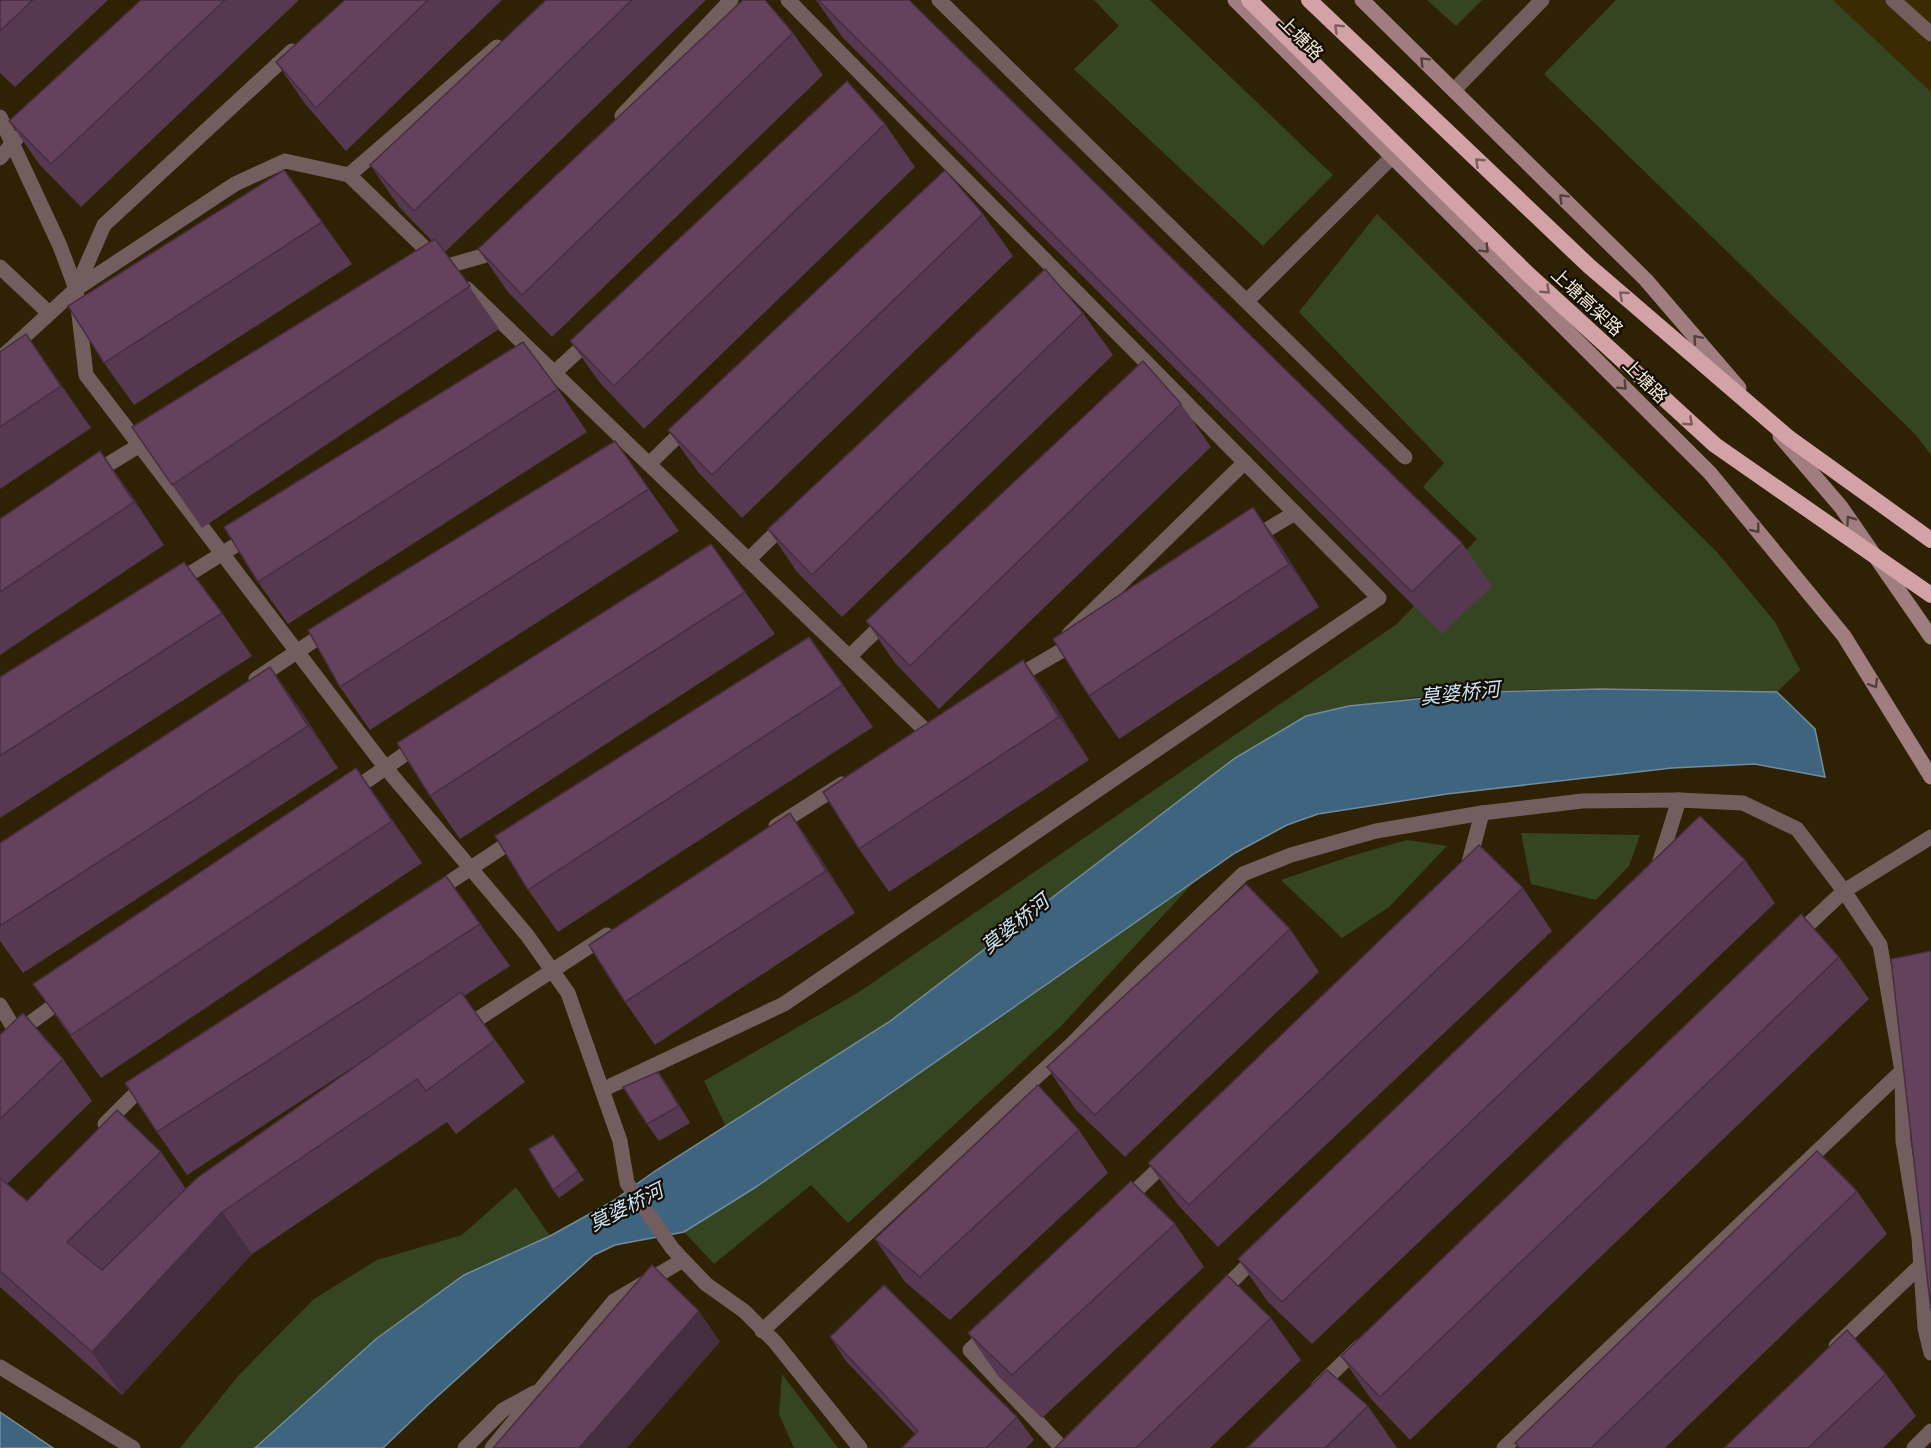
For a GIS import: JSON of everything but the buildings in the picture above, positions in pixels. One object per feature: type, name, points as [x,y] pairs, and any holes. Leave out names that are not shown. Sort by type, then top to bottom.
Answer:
[{"type":"highway","name":"上塘高架路","points":[[1249,0],[1529,275],[1714,445],[1931,596]]},
{"type":"highway","name":"上塘高架路","points":[[1309,0],[1589,266],[1789,438],[1931,540]]},
{"type":"main road","name":"上塘路","points":[[1235,0],[1710,473],[1844,636],[1931,777]]},
{"type":"main road","points":[[1362,0],[1646,279],[1841,507],[1931,637]]},
{"type":"lane","points":[[608,131],[731,0]]},
{"type":"lane","points":[[602,1090],[784,1004],[1379,598],[1245,462],[1144,368],[863,85],[788,0]]},
{"type":"lane","points":[[939,0],[1405,457]]},
{"type":"lane","points":[[1454,90],[1542,0]]},
{"type":"lane","points":[[1893,0],[1931,34]]},
{"type":"lane","points":[[349,175],[507,38]]},
{"type":"lane","points":[[76,289],[104,225],[304,40]]},
{"type":"lane","points":[[0,117],[60,246],[76,289],[86,375],[385,766],[527,935],[568,993],[620,1141],[627,1183],[672,1248],[706,1284],[744,1311],[775,1342],[860,1448]]},
{"type":"lane","points":[[0,158],[29,126]]},
{"type":"lane","points":[[1247,301],[1392,157]]},
{"type":"lane","points":[[0,359],[76,289],[235,184],[285,161],[349,175],[444,267],[529,356],[554,373],[618,443],[649,464],[725,545],[748,560],[823,640],[849,657],[925,731]]},
{"type":"lane","points":[[424,279],[444,267],[493,253],[509,236]]},
{"type":"lane","points":[[0,267],[49,313]]},
{"type":"lane","points":[[554,373],[598,332]]},
{"type":"lane","points":[[649,464],[700,415]]},
{"type":"lane","points":[[80,482],[160,433]]},
{"type":"lane","points":[[1036,665],[1245,462]]},
{"type":"lane","points":[[748,560],[799,511]]},
{"type":"lane","points":[[1236,548],[1295,513]]},
{"type":"lane","points":[[162,590],[263,528]]},
{"type":"lane","points":[[849,657],[900,607]]},
{"type":"lane","points":[[248,684],[346,619]]},
{"type":"lane","points":[[996,689],[1096,630]]},
{"type":"lane","points":[[337,801],[385,766],[435,734]]},
{"type":"lane","points":[[764,834],[854,776]]},
{"type":"lane","points":[[1641,883],[1658,867],[1678,800]]},
{"type":"lane","points":[[762,1331],[1073,1043],[1243,874],[1291,855],[1376,831],[1482,813],[1582,801],[1678,800],[1743,803],[1797,829],[1844,891],[1880,945],[1902,1071],[1903,1142],[1920,1238],[1925,1328],[1931,1353]]},
{"type":"lane","points":[[1458,882],[1466,874],[1482,813]]},
{"type":"lane","points":[[421,901],[530,829]]},
{"type":"lane","points":[[1783,949],[1844,891],[1931,837]]},
{"type":"lane","points":[[454,1034],[622,925]]},
{"type":"lane","points":[[0,1046],[75,990]]},
{"type":"lane","points":[[0,1005],[16,1032]]},
{"type":"lane","points":[[1504,1448],[1902,1071]]},
{"type":"lane","points":[[93,1137],[134,1095],[164,1075]]},
{"type":"lane","points":[[1116,1210],[1175,1153]]},
{"type":"lane","points":[[1206,1306],[1266,1248]]},
{"type":"lane","points":[[492,1448],[614,1301],[683,1260]]},
{"type":"lane","points":[[1829,1353],[1921,1265]]},
{"type":"lane","points":[[1004,1317],[970,1350],[1064,1445]]},
{"type":"lane","points":[[1305,1399],[1374,1333]]},
{"type":"lane","points":[[0,1367],[133,1448]]},
{"type":"lane","points":[[465,1448],[503,1410],[542,1388]]},
{"type":"lane","points":[[1914,1448],[1931,1431]]},
{"type":"shaded area","points":[[1833,0],[1931,0],[1931,92]]},
{"type":"green space","points":[[1094,0],[1150,0],[1333,175],[1263,246],[1074,69],[1119,26]]},
{"type":"green space","points":[[1427,0],[1482,0],[1456,26]]},
{"type":"green space","points":[[1616,0],[1833,0],[1931,92],[1931,455],[1916,435],[1544,74]]},
{"type":"green space","points":[[1377,214],[1717,552],[1775,622],[1800,670],[1777,692],[1541,689],[1482,692],[1364,705],[1306,716],[889,1022],[726,1127],[704,1081],[859,992],[1397,624],[1477,539],[1423,487],[1444,463],[1299,312]]},
{"type":"green space","points":[[1521,833],[1640,835],[1629,866],[1596,900],[1531,884]]},
{"type":"green space","points":[[1407,840],[1447,846],[1389,907],[1342,938],[1281,880],[1351,856]]},
{"type":"green space","points":[[1193,883],[1062,1025],[848,1223],[811,1185],[714,1264],[684,1232],[756,1187]]},
{"type":"green space","points":[[516,1187],[550,1236],[464,1275],[376,1339],[255,1448],[180,1448],[239,1375],[314,1299],[377,1260],[462,1235]]},
{"type":"green space","points":[[782,1374],[838,1448],[794,1448],[779,1414]]},
{"type":"water","name":"莫婆桥河","points":[[1600,689],[1777,692],[1815,729],[1825,777],[1755,764],[1672,768],[1447,794],[1318,814],[1287,825],[1235,853],[756,1187],[684,1232],[615,1245],[594,1255],[383,1448],[255,1448],[376,1339],[464,1275],[550,1236],[613,1201],[655,1171],[889,1022],[1235,758],[1306,716],[1349,706],[1485,692]]},
{"type":"water","points":[[0,1412],[53,1448],[0,1448]]}]
